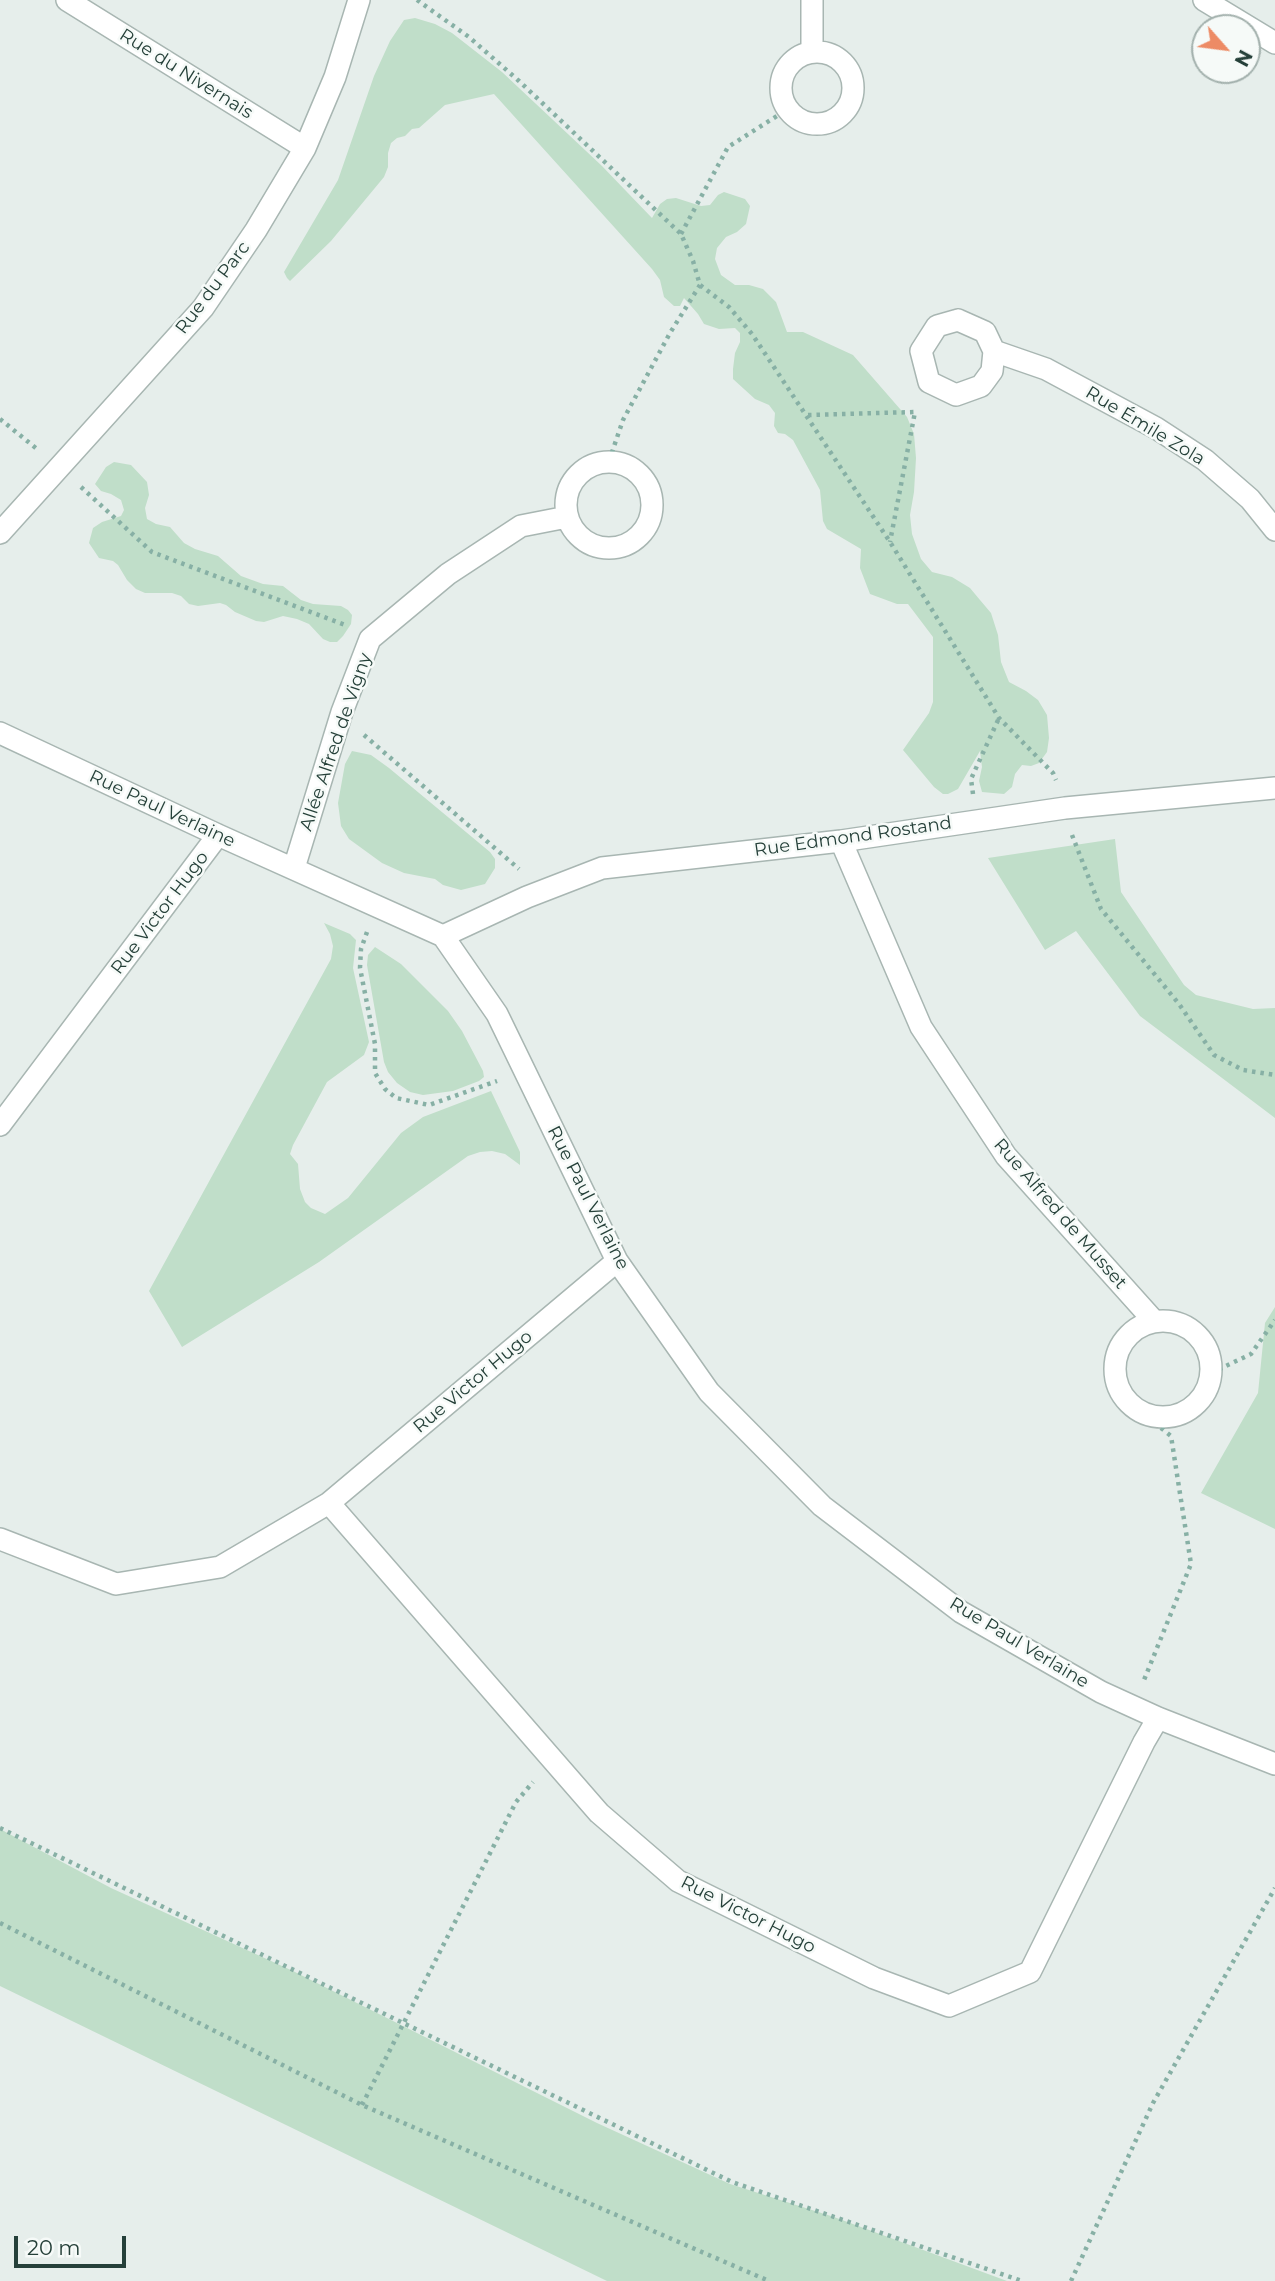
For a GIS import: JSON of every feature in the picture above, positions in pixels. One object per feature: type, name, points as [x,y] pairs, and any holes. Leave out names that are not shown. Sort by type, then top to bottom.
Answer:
[{"type":"street","name":"Rue du Nivernais","points":[[67,0],[305,148]]},
{"type":"street","name":"Rue du Parc","points":[[0,533],[203,308],[256,230],[305,148],[335,77],[359,0]]},
{"type":"street","points":[[812,0],[812,51]]},
{"type":"street","points":[[1203,0],[1275,43]]},
{"type":"street","points":[[812,51],[835,55],[851,73],[854,84],[848,107],[841,116],[819,124],[796,117],[788,109],[782,98],[781,85],[790,63],[800,55],[812,51]]},
{"type":"street","name":"Rue Émile Zola","points":[[994,351],[1046,369],[1156,428],[1205,460],[1250,499],[1275,530]]},
{"type":"street","points":[[609,461],[632,468],[648,484],[653,508],[644,532],[634,542],[613,549],[590,545],[573,530],[567,517],[565,504],[570,486],[576,476],[596,463],[609,461]]},
{"type":"street","name":"Allée Alfred de Vigny","points":[[294,868],[342,712],[370,639],[448,574],[521,526],[567,517]]},
{"type":"street","name":"Rue Paul Verlaine","points":[[0,733],[443,936],[497,1014],[617,1261],[709,1392],[822,1506],[961,1612],[1101,1692],[1158,1718],[1275,1764]]},
{"type":"street","name":"Rue Edmond Rostand","points":[[443,936],[527,897],[602,867],[841,841],[1065,808],[1275,788]]},
{"type":"street","name":"Rue Victor Hugo","points":[[0,1125],[218,835]]},
{"type":"street","name":"Rue Alfred de Musset","points":[[841,841],[921,1027],[1006,1156],[1154,1321]]},
{"type":"street","name":"Rue Victor Hugo","points":[[0,1539],[116,1584],[220,1567],[329,1503],[617,1261]]},
{"type":"street","points":[[1154,1321],[1171,1321],[1189,1328],[1201,1340],[1209,1356],[1211,1373],[1209,1384],[1200,1399],[1188,1410],[1172,1416],[1158,1417],[1141,1412],[1124,1398],[1116,1382],[1115,1365],[1119,1348],[1129,1334],[1154,1321]]},
{"type":"street","name":"Rue Victor Hugo","points":[[329,1503],[599,1813],[678,1881],[874,1978],[949,2006],[1030,1972],[1158,1718]]},
{"type":"path","points":[[417,0],[469,37],[519,81],[681,234],[700,285],[729,307],[752,334],[890,542],[999,718],[1054,773],[1075,846],[1101,909],[1179,1004],[1214,1055],[1243,1070],[1275,1075]]},
{"type":"path","points":[[681,234],[728,146],[788,109]]},
{"type":"path","points":[[609,461],[623,420],[670,332],[700,285]]},
{"type":"path","points":[[807,415],[915,412],[890,542]]},
{"type":"path","points":[[0,419],[59,467],[152,552],[346,626],[370,639]]},
{"type":"path","points":[[342,712],[359,731],[518,867],[527,897]]},
{"type":"path","points":[[977,820],[971,779],[999,718]]},
{"type":"path","points":[[376,905],[361,949],[360,968],[375,1044],[375,1073],[385,1089],[396,1098],[429,1105],[485,1086],[523,1069]]},
{"type":"path","points":[[1211,1373],[1251,1353],[1275,1320]]},
{"type":"path","points":[[1134,1706],[1191,1564],[1171,1436],[1141,1412]]},
{"type":"path","points":[[362,2105],[516,1802],[552,1761]]},
{"type":"path","points":[[0,1828],[732,2182],[1021,2281]]},
{"type":"path","points":[[1072,2281],[1153,2103],[1275,1888]]},
{"type":"path","points":[[0,1923],[362,2105],[769,2281]]},
{"type":"green space","points":[[415,18],[452,33],[502,72],[602,166],[652,218],[660,204],[667,199],[676,198],[701,206],[710,205],[724,192],[745,199],[750,206],[746,224],[726,237],[717,248],[715,259],[721,275],[735,285],[763,289],[776,302],[787,332],[803,332],[853,355],[907,417],[914,434],[916,458],[910,515],[912,534],[921,559],[932,572],[952,577],[970,588],[991,613],[998,635],[1001,662],[1009,682],[1038,700],[1047,715],[1047,752],[1039,763],[1022,765],[1015,774],[1012,787],[1004,794],[982,792],[979,781],[982,767],[980,751],[958,789],[943,794],[903,750],[929,713],[933,702],[933,637],[908,604],[897,604],[870,594],[860,568],[861,549],[827,529],[823,521],[820,490],[793,440],[778,433],[774,426],[775,413],[769,405],[755,399],[733,379],[740,333],[735,328],[719,329],[704,324],[684,298],[680,306],[674,306],[664,297],[660,280],[652,269],[494,94],[445,105],[419,128],[412,129],[391,143],[384,177],[331,241],[290,281],[287,278],[284,272],[338,180],[374,76],[390,41],[404,20]]},
{"type":"green space","points":[[114,462],[131,465],[147,482],[147,519],[170,527],[184,543],[195,549],[218,556],[241,576],[263,584],[283,586],[301,600],[313,604],[341,606],[348,610],[352,615],[351,624],[343,636],[337,642],[330,642],[323,639],[309,624],[297,619],[283,616],[264,622],[256,621],[220,603],[198,606],[189,604],[181,596],[172,593],[145,593],[136,589],[118,565],[99,558],[89,543],[93,528],[121,516],[124,510],[121,500],[101,491],[95,484],[106,467]]},
{"type":"green space","points":[[352,751],[371,755],[389,768],[490,852],[495,859],[495,868],[485,884],[461,890],[443,885],[435,879],[404,873],[382,863],[349,839],[341,826],[338,803],[345,764]]},
{"type":"green space","points":[[1115,839],[1121,892],[1184,985],[1196,995],[1253,1009],[1275,1008],[1275,1118],[1140,1016],[1076,931],[1045,950],[988,858]]},
{"type":"green space","points":[[324,923],[350,934],[356,940],[353,968],[369,1042],[364,1055],[327,1082],[293,1145],[290,1154],[298,1164],[300,1189],[305,1202],[325,1214],[348,1198],[401,1133],[423,1117],[491,1091],[520,1152],[520,1165],[505,1154],[492,1151],[468,1156],[319,1262],[182,1347],[149,1291],[331,959],[333,946]]},
{"type":"green space","points":[[375,947],[401,964],[448,1011],[462,1031],[484,1077],[453,1091],[423,1095],[410,1092],[397,1083],[384,1062],[367,965],[368,955]]},
{"type":"green space","points":[[1275,1307],[1275,1529],[1201,1493],[1258,1393],[1265,1323]]},
{"type":"green space","points":[[0,1829],[111,1888],[293,1971],[597,2123],[730,2184],[834,2217],[1007,2281],[607,2281],[0,1986]]}]
